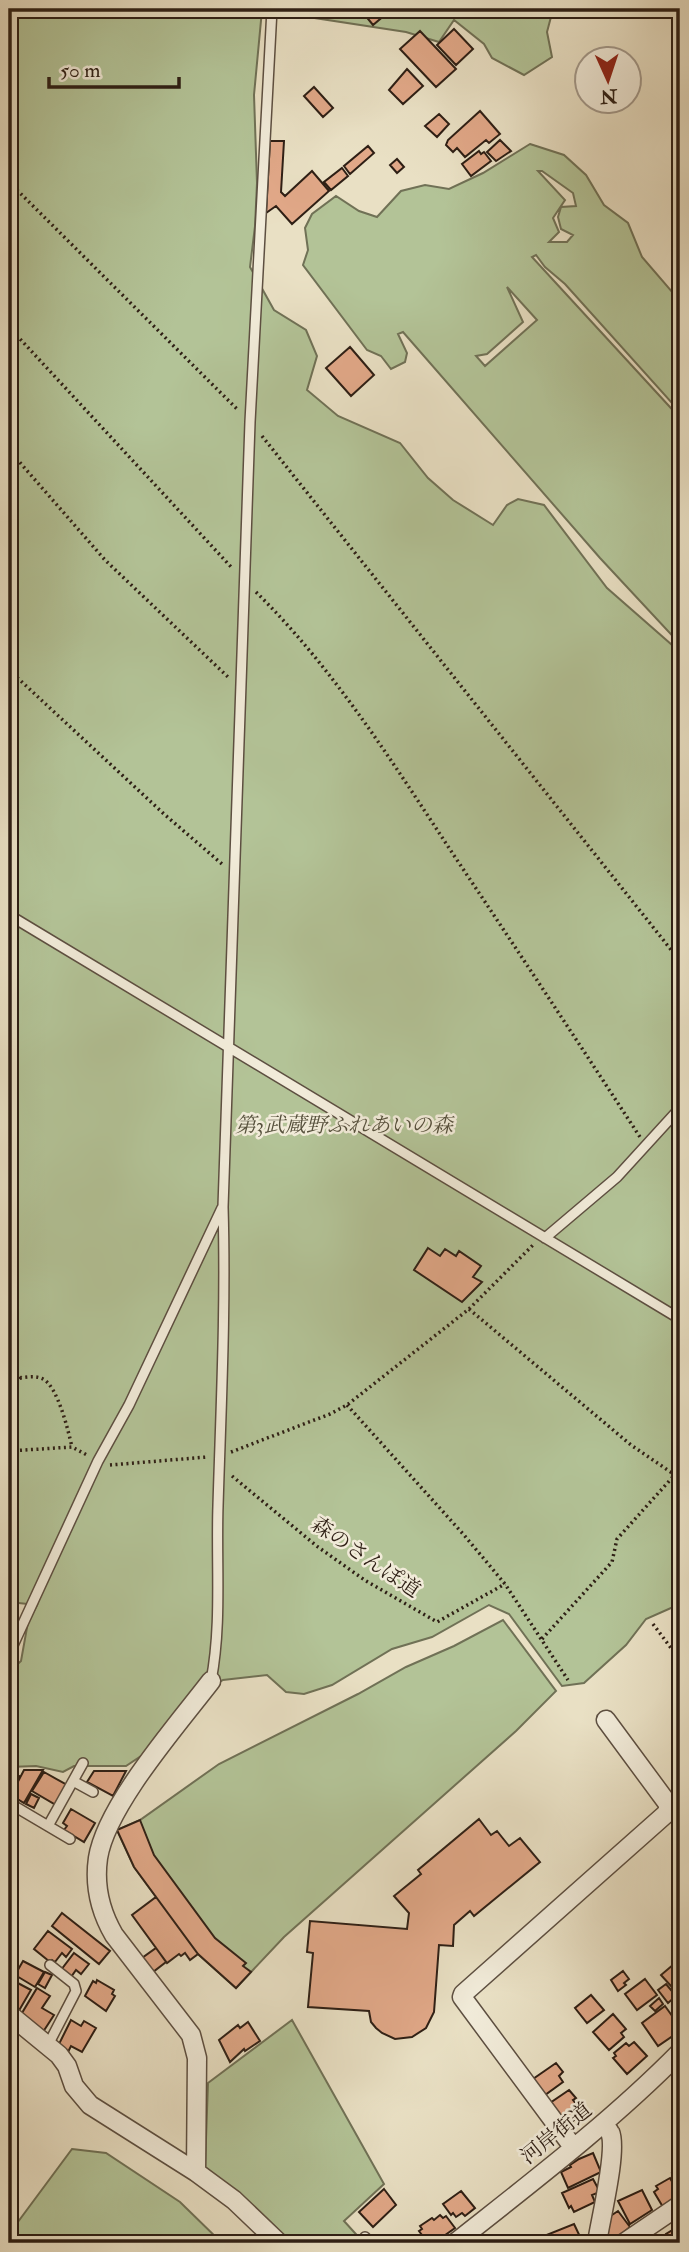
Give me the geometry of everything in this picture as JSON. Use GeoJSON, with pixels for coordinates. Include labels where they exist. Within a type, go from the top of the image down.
{"type":"FeatureCollection","features":[{"type":"Feature","properties":{"kind":"street"},"geometry":{"type":"LineString","coordinates":[[196,2172],[197,2058],[194,2043],[191,2035],[114,1936],[105,1919],[97,1883],[98,1858],[114,1815],[211,1681]]}},
{"type":"Feature","properties":{"kind":"street"},"geometry":{"type":"LineString","coordinates":[[573,2147],[462,1997],[531,1932],[668,1812],[668,1804],[606,1720]]}},
{"type":"Feature","properties":{"kind":"street"},"geometry":{"type":"LineString","coordinates":[[9,2014],[48,2045],[67,2066],[74,2086],[90,2105],[196,2172],[234,2200],[279,2243]]}},
{"type":"Feature","properties":{"kind":"street","name":"河岸街道"},"geometry":{"type":"LineString","coordinates":[[455,2243],[603,2124],[645,2088],[680,2052]]}},
{"type":"Feature","properties":{"kind":"street"},"geometry":{"type":"LineString","coordinates":[[597,2243],[608,2183],[611,2142],[610,2132],[603,2124]]}},
{"type":"Feature","properties":{"kind":"street"},"geometry":{"type":"LineString","coordinates":[[624,2243],[680,2205]]}},
{"type":"Feature","properties":{"kind":"lane"},"geometry":{"type":"LineString","coordinates":[[211,1681],[217,1648],[226,1290],[223,1207],[244,581],[272,9]]}},
{"type":"Feature","properties":{"kind":"lane"},"geometry":{"type":"LineString","coordinates":[[9,915],[680,1319]]}},
{"type":"Feature","properties":{"kind":"lane"},"geometry":{"type":"LineString","coordinates":[[543,1237],[617,1177],[680,1108]]}},
{"type":"Feature","properties":{"kind":"lane"},"geometry":{"type":"LineString","coordinates":[[9,1654],[223,1207]]}},
{"type":"Feature","properties":{"kind":"lane"},"geometry":{"type":"LineString","coordinates":[[48,1826],[83,1763]]}},
{"type":"Feature","properties":{"kind":"lane"},"geometry":{"type":"LineString","coordinates":[[73,1782],[93,1792]]}},
{"type":"Feature","properties":{"kind":"lane"},"geometry":{"type":"LineString","coordinates":[[9,1803],[70,1839]]}},
{"type":"Feature","properties":{"kind":"lane"},"geometry":{"type":"LineString","coordinates":[[48,2045],[76,1991],[74,1984],[50,1965]]}},
{"type":"Feature","properties":{"kind":"path"},"geometry":{"type":"LineString","coordinates":[[9,182],[250,422],[680,961]]}},
{"type":"Feature","properties":{"kind":"path"},"geometry":{"type":"LineString","coordinates":[[9,327],[244,581],[289,625],[332,678],[411,790],[646,1145]]}},
{"type":"Feature","properties":{"kind":"path"},"geometry":{"type":"LineString","coordinates":[[9,450],[105,560],[210,661],[241,687]]}},
{"type":"Feature","properties":{"kind":"path"},"geometry":{"type":"LineString","coordinates":[[9,670],[164,814],[235,873]]}},
{"type":"Feature","properties":{"kind":"path"},"geometry":{"type":"LineString","coordinates":[[98,1466],[220,1461],[347,1405],[470,1310],[543,1237]]}},
{"type":"Feature","properties":{"kind":"path"},"geometry":{"type":"LineString","coordinates":[[470,1310],[631,1445],[675,1475]]}},
{"type":"Feature","properties":{"kind":"path"},"geometry":{"type":"LineString","coordinates":[[9,1364],[21,1378]]}},
{"type":"Feature","properties":{"kind":"path"},"geometry":{"type":"LineString","coordinates":[[9,1380],[42,1378],[50,1385],[57,1398],[72,1447],[9,1451]]}},
{"type":"Feature","properties":{"kind":"path"},"geometry":{"type":"LineString","coordinates":[[347,1405],[505,1584],[568,1680]]}},
{"type":"Feature","properties":{"kind":"path","name":"森のさんぽ道"},"geometry":{"type":"LineString","coordinates":[[220,1461],[318,1547],[366,1581],[437,1622],[505,1584]]}},
{"type":"Feature","properties":{"kind":"path"},"geometry":{"type":"LineString","coordinates":[[542,1640],[612,1562],[617,1539],[680,1469]]}},
{"type":"Feature","properties":{"kind":"path"},"geometry":{"type":"LineString","coordinates":[[653,1624],[680,1660]]}},
{"type":"Feature","properties":{"kind":"green space","name":"第3武蔵野ふれあいの森"},"geometry":{"type":"Polygon","coordinates":[[[9,9],[550,9],[552,13],[547,32],[552,57],[524,75],[492,58],[484,44],[454,20],[439,42],[406,32],[262,10],[254,95],[257,183],[250,267],[274,310],[306,330],[317,356],[307,390],[338,416],[400,443],[428,478],[453,500],[493,525],[507,505],[518,499],[544,505],[607,588],[680,652],[680,1604],[646,1619],[626,1645],[584,1683],[562,1686],[509,1614],[489,1605],[432,1637],[392,1649],[332,1685],[304,1694],[286,1692],[267,1675],[223,1680],[179,1707],[144,1754],[126,1766],[74,1766],[63,1772],[36,1766],[9,1767],[9,1672],[21,1661],[28,1622],[37,1605],[10,1602],[9,1598],[9,9]]]}},
{"type":"Feature","properties":{"kind":"green space"},"geometry":{"type":"Polygon","coordinates":[[[530,144],[564,155],[586,175],[604,205],[628,223],[642,257],[680,301],[680,412],[565,284],[545,267],[536,255],[532,257],[680,418],[680,644],[600,558],[403,332],[398,334],[407,353],[405,362],[391,369],[381,356],[367,350],[303,265],[308,250],[305,228],[312,214],[336,196],[359,211],[377,217],[401,191],[425,185],[449,189],[483,173],[530,144]],[[538,171],[565,200],[553,218],[559,232],[549,242],[567,242],[573,235],[561,229],[558,217],[561,207],[576,206],[573,193],[542,171],[538,171]],[[507,287],[523,322],[487,354],[476,356],[485,366],[537,320],[507,287]]]}},
{"type":"Feature","properties":{"kind":"green space"},"geometry":{"type":"Polygon","coordinates":[[[503,1620],[556,1691],[516,1731],[284,1937],[236,1988],[198,1954],[134,1867],[117,1830],[140,1820],[219,1764],[503,1620]]]}},
{"type":"Feature","properties":{"kind":"green space"},"geometry":{"type":"Polygon","coordinates":[[[292,2020],[384,2184],[344,2221],[364,2243],[289,2243],[205,2167],[208,2083],[292,2020]]]}},
{"type":"Feature","properties":{"kind":"green space"},"geometry":{"type":"Polygon","coordinates":[[[72,2149],[106,2153],[180,2202],[222,2243],[9,2243],[9,2234],[72,2149]]]}},
{"type":"Feature","properties":{"kind":"building"},"geometry":{"type":"Polygon","coordinates":[[[360,9],[392,9],[373,25],[360,9]]]}},
{"type":"Feature","properties":{"kind":"building"},"geometry":{"type":"Polygon","coordinates":[[[454,29],[473,49],[456,65],[437,45],[454,29]]]}},
{"type":"Feature","properties":{"kind":"building"},"geometry":{"type":"Polygon","coordinates":[[[420,31],[456,69],[436,87],[400,49],[420,31]]]}},
{"type":"Feature","properties":{"kind":"building"},"geometry":{"type":"Polygon","coordinates":[[[407,69],[423,86],[403,104],[389,90],[407,69]]]}},
{"type":"Feature","properties":{"kind":"building"},"geometry":{"type":"Polygon","coordinates":[[[314,87],[333,108],[323,117],[304,96],[314,87]]]}},
{"type":"Feature","properties":{"kind":"building"},"geometry":{"type":"Polygon","coordinates":[[[480,111],[500,134],[489,143],[486,140],[465,157],[457,148],[453,152],[446,145],[448,140],[480,111]]]}},
{"type":"Feature","properties":{"kind":"building"},"geometry":{"type":"Polygon","coordinates":[[[439,114],[449,124],[437,137],[425,126],[439,114]]]}},
{"type":"Feature","properties":{"kind":"building"},"geometry":{"type":"Polygon","coordinates":[[[500,140],[511,151],[496,161],[487,152],[500,140]]]}},
{"type":"Feature","properties":{"kind":"building"},"geometry":{"type":"Polygon","coordinates":[[[270,141],[284,141],[281,192],[285,196],[312,171],[329,191],[292,224],[276,206],[266,213],[270,141]]]}},
{"type":"Feature","properties":{"kind":"building"},"geometry":{"type":"Polygon","coordinates":[[[368,146],[374,153],[350,174],[344,166],[368,146]]]}},
{"type":"Feature","properties":{"kind":"building"},"geometry":{"type":"Polygon","coordinates":[[[479,151],[481,154],[484,152],[491,161],[471,176],[462,164],[479,151]]]}},
{"type":"Feature","properties":{"kind":"building"},"geometry":{"type":"Polygon","coordinates":[[[397,159],[404,167],[397,173],[390,165],[397,159]]]}},
{"type":"Feature","properties":{"kind":"building"},"geometry":{"type":"Polygon","coordinates":[[[342,168],[348,176],[331,190],[324,182],[342,168]]]}},
{"type":"Feature","properties":{"kind":"building"},"geometry":{"type":"Polygon","coordinates":[[[350,347],[374,375],[351,396],[326,368],[350,347]]]}},
{"type":"Feature","properties":{"kind":"building"},"geometry":{"type":"Polygon","coordinates":[[[428,1248],[440,1256],[445,1249],[456,1256],[459,1251],[481,1266],[473,1277],[482,1282],[462,1302],[414,1270],[428,1248]]]}},
{"type":"Feature","properties":{"kind":"building"},"geometry":{"type":"Polygon","coordinates":[[[24,1770],[43,1770],[24,1803],[11,1795],[24,1770]]]}},
{"type":"Feature","properties":{"kind":"building"},"geometry":{"type":"Polygon","coordinates":[[[9,1771],[19,1776],[12,1791],[9,1789],[9,1771]]]}},
{"type":"Feature","properties":{"kind":"building"},"geometry":{"type":"Polygon","coordinates":[[[94,1771],[126,1771],[113,1796],[87,1782],[94,1771]]]}},
{"type":"Feature","properties":{"kind":"building"},"geometry":{"type":"Polygon","coordinates":[[[44,1772],[67,1785],[56,1805],[32,1791],[44,1772]]]}},
{"type":"Feature","properties":{"kind":"building"},"geometry":{"type":"Polygon","coordinates":[[[31,1794],[39,1798],[34,1808],[26,1804],[31,1794]]]}},
{"type":"Feature","properties":{"kind":"building"},"geometry":{"type":"Polygon","coordinates":[[[71,1809],[95,1823],[84,1842],[64,1830],[67,1826],[63,1823],[71,1809]]]}},
{"type":"Feature","properties":{"kind":"building"},"geometry":{"type":"Polygon","coordinates":[[[479,1819],[491,1835],[497,1831],[509,1846],[520,1838],[540,1862],[474,1916],[470,1911],[454,1925],[453,1946],[439,1945],[434,2012],[426,2028],[412,2037],[395,2039],[376,2028],[371,2022],[369,2011],[308,2007],[313,1953],[307,1952],[310,1921],[407,1929],[409,1913],[394,1896],[421,1874],[418,1870],[479,1819]]]}},
{"type":"Feature","properties":{"kind":"building"},"geometry":{"type":"Polygon","coordinates":[[[140,1820],[154,1855],[215,1938],[246,1963],[243,1966],[251,1972],[236,1988],[198,1954],[134,1867],[117,1830],[140,1820]]]}},
{"type":"Feature","properties":{"kind":"building"},"geometry":{"type":"Polygon","coordinates":[[[156,1897],[198,1954],[190,1960],[185,1953],[167,1963],[132,1915],[156,1897]]]}},
{"type":"Feature","properties":{"kind":"building"},"geometry":{"type":"Polygon","coordinates":[[[62,1913],[110,1951],[99,1964],[52,1926],[62,1913]]]}},
{"type":"Feature","properties":{"kind":"building"},"geometry":{"type":"Polygon","coordinates":[[[48,1931],[72,1949],[66,1957],[62,1953],[55,1962],[50,1962],[34,1949],[48,1931]]]}},
{"type":"Feature","properties":{"kind":"building"},"geometry":{"type":"Polygon","coordinates":[[[156,1948],[166,1962],[153,1972],[142,1958],[156,1948]]]}},
{"type":"Feature","properties":{"kind":"building"},"geometry":{"type":"Polygon","coordinates":[[[74,1953],[89,1964],[81,1974],[76,1970],[71,1977],[61,1970],[74,1953]]]}},
{"type":"Feature","properties":{"kind":"building"},"geometry":{"type":"Polygon","coordinates":[[[680,1959],[680,1996],[661,1975],[680,1959]]]}},
{"type":"Feature","properties":{"kind":"building"},"geometry":{"type":"Polygon","coordinates":[[[23,1961],[44,1972],[35,1987],[15,1975],[23,1961]]]}},
{"type":"Feature","properties":{"kind":"building"},"geometry":{"type":"Polygon","coordinates":[[[623,1971],[629,1979],[618,1991],[611,1980],[623,1971]]]}},
{"type":"Feature","properties":{"kind":"building"},"geometry":{"type":"Polygon","coordinates":[[[45,1972],[52,1975],[45,1988],[38,1984],[45,1972]]]}},
{"type":"Feature","properties":{"kind":"building"},"geometry":{"type":"Polygon","coordinates":[[[645,1979],[657,1995],[637,2010],[625,1994],[645,1979]]]}},
{"type":"Feature","properties":{"kind":"building"},"geometry":{"type":"Polygon","coordinates":[[[97,1980],[114,1990],[112,1994],[115,1996],[106,2011],[85,1996],[93,1981],[96,1983],[97,1980]]]}},
{"type":"Feature","properties":{"kind":"building"},"geometry":{"type":"Polygon","coordinates":[[[14,1981],[31,1990],[17,2014],[9,2008],[9,1991],[14,1981]]]}},
{"type":"Feature","properties":{"kind":"building"},"geometry":{"type":"Polygon","coordinates":[[[666,1984],[676,1996],[668,2003],[658,1990],[666,1984]]]}},
{"type":"Feature","properties":{"kind":"building"},"geometry":{"type":"Polygon","coordinates":[[[37,1988],[50,1996],[42,2008],[54,2015],[43,2032],[19,2018],[37,1988]]]}},
{"type":"Feature","properties":{"kind":"building"},"geometry":{"type":"Polygon","coordinates":[[[591,1995],[604,2010],[587,2023],[575,2008],[591,1995]]]}},
{"type":"Feature","properties":{"kind":"building"},"geometry":{"type":"Polygon","coordinates":[[[659,1998],[663,2004],[655,2011],[650,2006],[659,1998]]]}},
{"type":"Feature","properties":{"kind":"building"},"geometry":{"type":"Polygon","coordinates":[[[665,2006],[680,2031],[658,2046],[642,2023],[665,2006]]]}},
{"type":"Feature","properties":{"kind":"building"},"geometry":{"type":"Polygon","coordinates":[[[613,2014],[626,2029],[621,2033],[624,2037],[609,2050],[593,2032],[613,2014]]]}},
{"type":"Feature","properties":{"kind":"building"},"geometry":{"type":"Polygon","coordinates":[[[71,2020],[81,2026],[84,2021],[96,2028],[82,2052],[71,2046],[68,2052],[58,2046],[71,2020]]]}},
{"type":"Feature","properties":{"kind":"building"},"geometry":{"type":"Polygon","coordinates":[[[248,2022],[260,2041],[245,2051],[244,2049],[230,2062],[219,2040],[238,2025],[240,2028],[248,2022]]]}},
{"type":"Feature","properties":{"kind":"building"},"geometry":{"type":"Polygon","coordinates":[[[634,2042],[647,2056],[627,2074],[613,2058],[616,2056],[614,2053],[626,2043],[629,2046],[634,2042]]]}},
{"type":"Feature","properties":{"kind":"building"},"geometry":{"type":"Polygon","coordinates":[[[556,2063],[563,2072],[559,2076],[563,2082],[545,2095],[533,2079],[556,2063]]]}},
{"type":"Feature","properties":{"kind":"building"},"geometry":{"type":"Polygon","coordinates":[[[569,2090],[584,2114],[568,2124],[550,2103],[569,2090]]]}},
{"type":"Feature","properties":{"kind":"building"},"geometry":{"type":"Polygon","coordinates":[[[593,2153],[601,2172],[568,2188],[561,2172],[593,2153]]]}},
{"type":"Feature","properties":{"kind":"building"},"geometry":{"type":"Polygon","coordinates":[[[680,2168],[680,2187],[672,2173],[680,2168]]]}},
{"type":"Feature","properties":{"kind":"building"},"geometry":{"type":"Polygon","coordinates":[[[670,2178],[680,2196],[663,2207],[654,2192],[658,2189],[656,2186],[670,2178]]]}},
{"type":"Feature","properties":{"kind":"building"},"geometry":{"type":"Polygon","coordinates":[[[593,2179],[600,2192],[592,2195],[595,2202],[574,2212],[562,2193],[593,2179]]]}},
{"type":"Feature","properties":{"kind":"building"},"geometry":{"type":"Polygon","coordinates":[[[384,2189],[396,2205],[373,2227],[359,2212],[384,2189]]]}},
{"type":"Feature","properties":{"kind":"building"},"geometry":{"type":"Polygon","coordinates":[[[642,2190],[652,2210],[630,2224],[618,2201],[642,2190]]]}},
{"type":"Feature","properties":{"kind":"building"},"geometry":{"type":"Polygon","coordinates":[[[461,2191],[475,2208],[465,2216],[462,2213],[456,2217],[453,2213],[451,2215],[443,2204],[461,2191]]]}},
{"type":"Feature","properties":{"kind":"building"},"geometry":{"type":"Polygon","coordinates":[[[618,2211],[630,2227],[611,2241],[603,2231],[606,2219],[618,2211]]]}},
{"type":"Feature","properties":{"kind":"building"},"geometry":{"type":"Polygon","coordinates":[[[440,2215],[443,2218],[446,2216],[455,2228],[434,2243],[428,2243],[419,2231],[422,2229],[420,2226],[440,2215]]]}},
{"type":"Feature","properties":{"kind":"building"},"geometry":{"type":"Polygon","coordinates":[[[574,2224],[583,2243],[544,2243],[547,2242],[544,2236],[574,2224]]]}},
{"type":"Feature","properties":{"kind":"building"},"geometry":{"type":"Polygon","coordinates":[[[676,2228],[680,2243],[656,2243],[667,2237],[666,2234],[676,2228]]]}}]}
